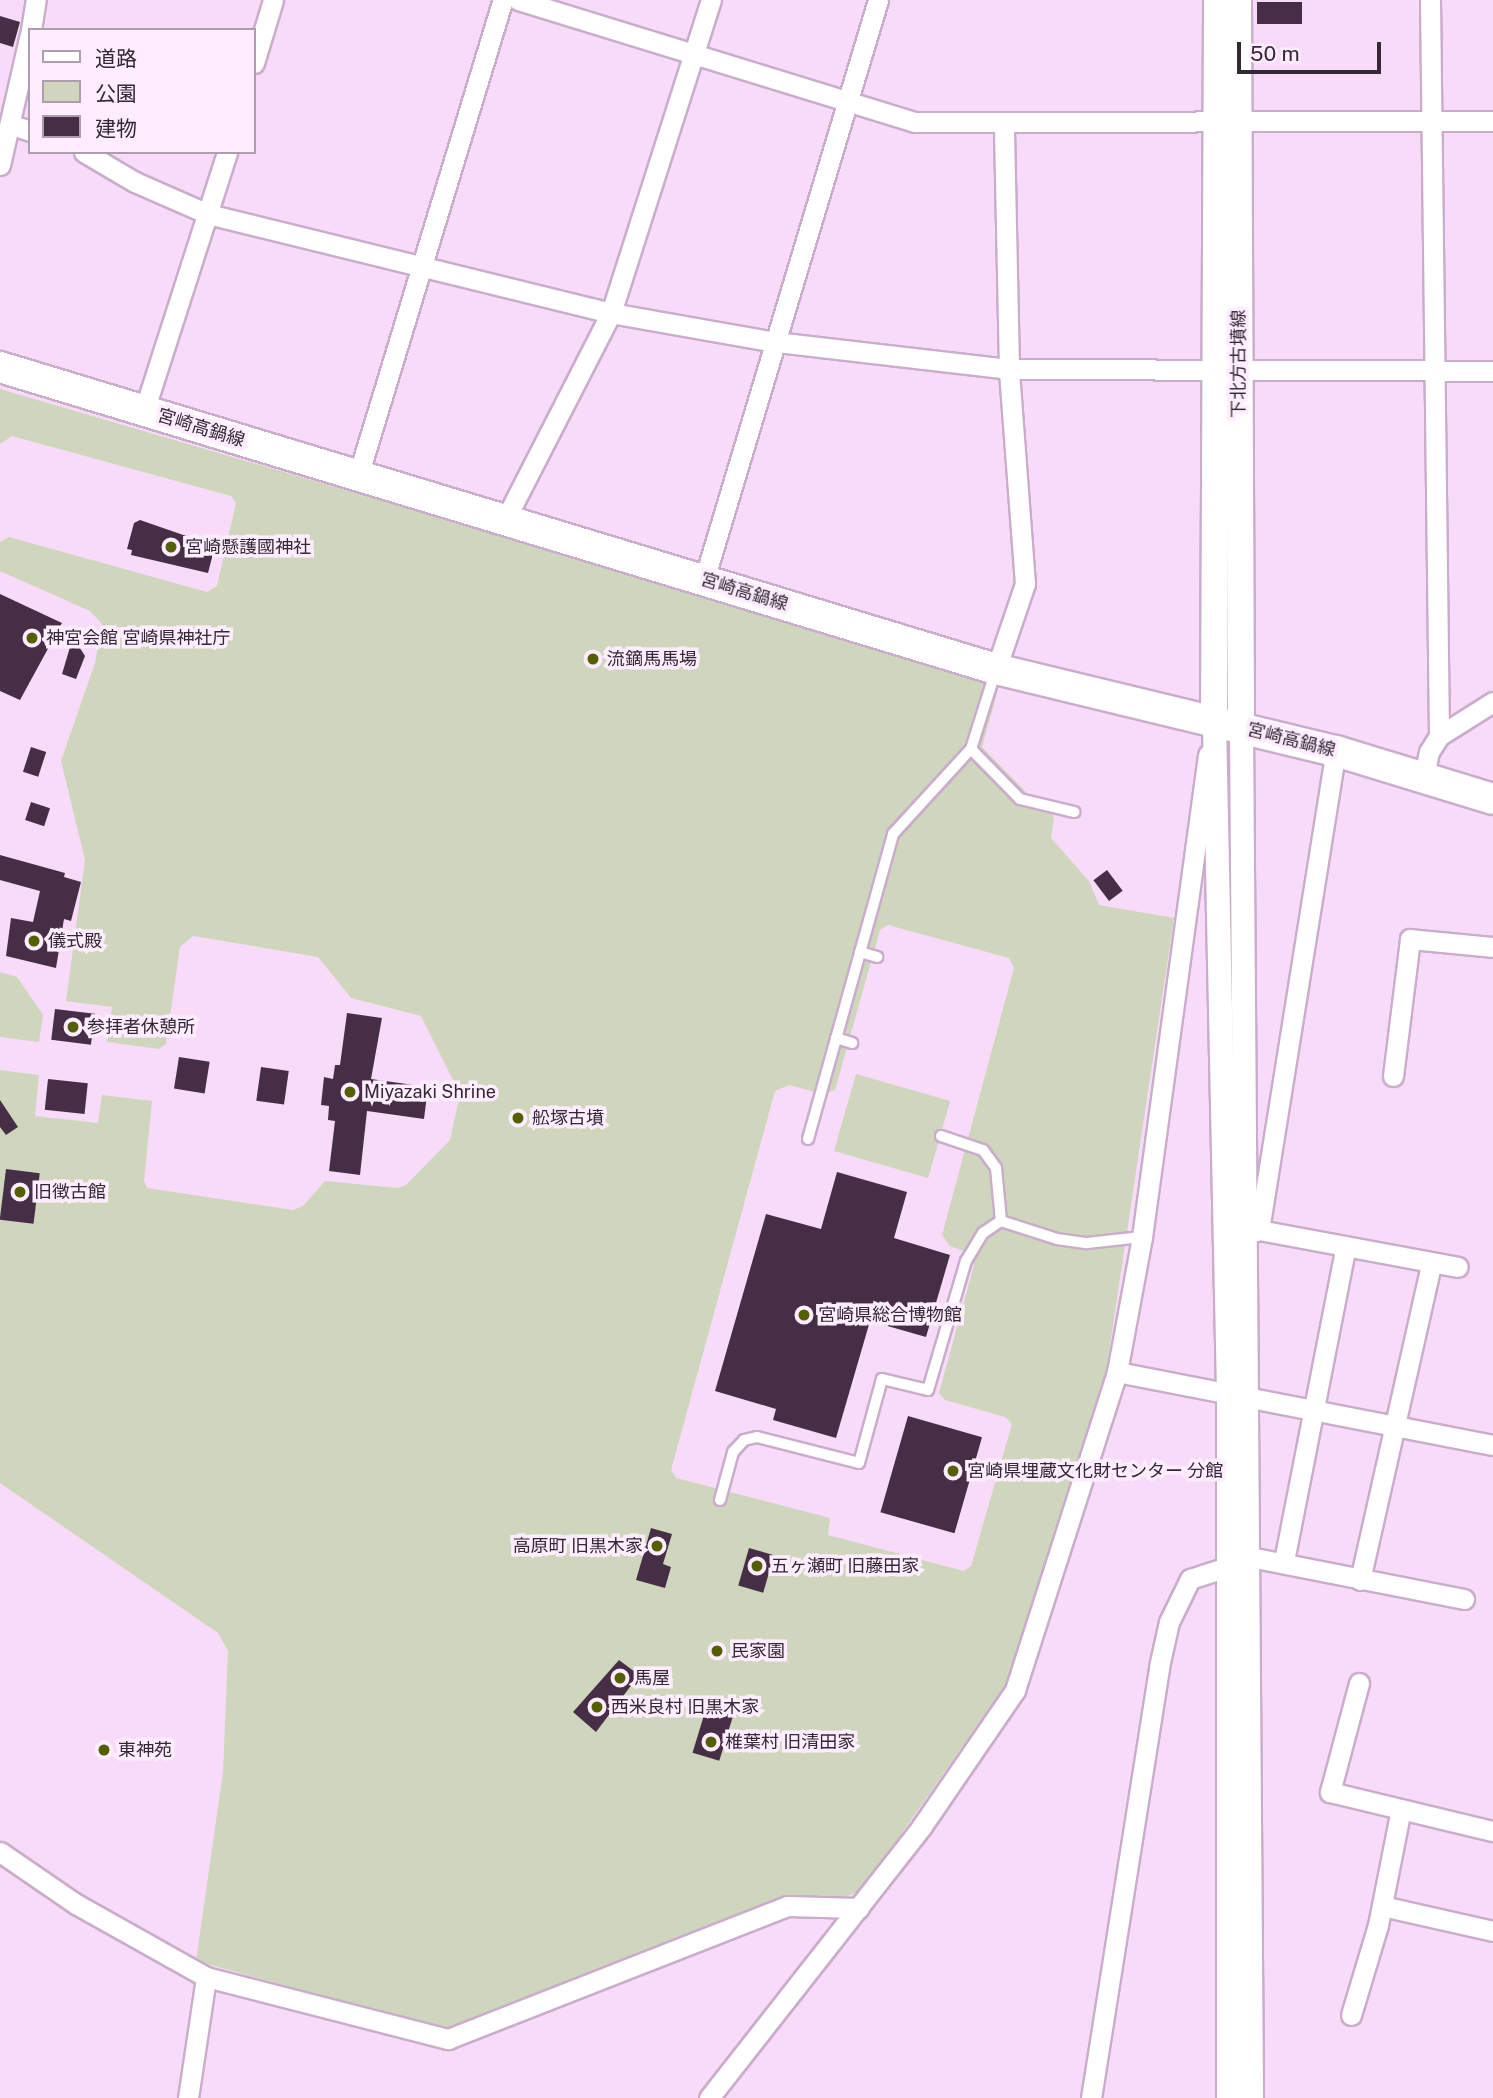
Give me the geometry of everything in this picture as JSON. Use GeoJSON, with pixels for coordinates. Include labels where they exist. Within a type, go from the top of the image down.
{"type":"FeatureCollection","features":[{"type":"Feature","properties":{"kind":"main road","name":"下北方古墳線"},"geometry":{"type":"LineString","coordinates":[[1217,0],[1227,122],[1227,725]]}},
{"type":"Feature","properties":{"kind":"main road","name":"下北方古墳線"},"geometry":{"type":"LineString","coordinates":[[1227,122],[1238,0]]}},
{"type":"Feature","properties":{"kind":"main road","name":"宮崎高鍋線"},"geometry":{"type":"LineString","coordinates":[[0,367],[996,669],[1336,751],[1493,799]]}},
{"type":"Feature","properties":{"kind":"street"},"geometry":{"type":"LineString","coordinates":[[31,28],[36,0]]}},
{"type":"Feature","properties":{"kind":"street"},"geometry":{"type":"LineString","coordinates":[[256,56],[273,0]]}},
{"type":"Feature","properties":{"kind":"street"},"geometry":{"type":"LineString","coordinates":[[358,476],[425,265],[503,0]]}},
{"type":"Feature","properties":{"kind":"street"},"geometry":{"type":"LineString","coordinates":[[518,0],[914,122],[1493,121]]}},
{"type":"Feature","properties":{"kind":"street"},"geometry":{"type":"LineString","coordinates":[[505,520],[611,313],[711,0]]}},
{"type":"Feature","properties":{"kind":"street"},"geometry":{"type":"LineString","coordinates":[[704,580],[878,0]]}},
{"type":"Feature","properties":{"kind":"street"},"geometry":{"type":"LineString","coordinates":[[1430,0],[1439,736]]}},
{"type":"Feature","properties":{"kind":"street"},"geometry":{"type":"LineString","coordinates":[[0,165],[21,128],[28,53]]}},
{"type":"Feature","properties":{"kind":"street"},"geometry":{"type":"LineString","coordinates":[[996,669],[1025,583],[1009,369],[1004,122]]}},
{"type":"Feature","properties":{"kind":"street"},"geometry":{"type":"LineString","coordinates":[[87,154],[135,182],[208,214],[425,265],[611,313],[776,342],[1009,369],[1493,372]]}},
{"type":"Feature","properties":{"kind":"street"},"geometry":{"type":"LineString","coordinates":[[144,411],[226,154]]}},
{"type":"Feature","properties":{"kind":"street"},"geometry":{"type":"LineString","coordinates":[[1424,776],[1429,752],[1439,736],[1493,702]]}},
{"type":"Feature","properties":{"kind":"street"},"geometry":{"type":"LineString","coordinates":[[1227,725],[1252,1232]]}},
{"type":"Feature","properties":{"kind":"street"},"geometry":{"type":"LineString","coordinates":[[709,2098],[922,1826],[1014,1690],[1117,1372],[1227,725]]}},
{"type":"Feature","properties":{"kind":"street"},"geometry":{"type":"LineString","coordinates":[[1227,725],[1236,1395],[1228,2098]]}},
{"type":"Feature","properties":{"kind":"street"},"geometry":{"type":"LineString","coordinates":[[1236,1395],[1252,1232],[1336,751]]}},
{"type":"Feature","properties":{"kind":"street"},"geometry":{"type":"LineString","coordinates":[[1393,1076],[1410,939],[1493,947]]}},
{"type":"Feature","properties":{"kind":"street"},"geometry":{"type":"LineString","coordinates":[[1252,1232],[1458,1267]]}},
{"type":"Feature","properties":{"kind":"street"},"geometry":{"type":"LineString","coordinates":[[1284,1561],[1346,1246]]}},
{"type":"Feature","properties":{"kind":"street"},"geometry":{"type":"LineString","coordinates":[[1360,1580],[1431,1264]]}},
{"type":"Feature","properties":{"kind":"street"},"geometry":{"type":"LineString","coordinates":[[1117,1372],[1493,1445]]}},
{"type":"Feature","properties":{"kind":"street"},"geometry":{"type":"LineString","coordinates":[[1091,2098],[1169,1622],[1190,1579],[1255,1559],[1284,1561],[1360,1580],[1464,1599]]}},
{"type":"Feature","properties":{"kind":"street"},"geometry":{"type":"LineString","coordinates":[[1235,1566],[1251,2098]]}},
{"type":"Feature","properties":{"kind":"street"},"geometry":{"type":"LineString","coordinates":[[1359,1683],[1330,1792],[1493,1831]]}},
{"type":"Feature","properties":{"kind":"street"},"geometry":{"type":"LineString","coordinates":[[1350,2015],[1382,1906],[1401,1809]]}},
{"type":"Feature","properties":{"kind":"street"},"geometry":{"type":"LineString","coordinates":[[0,1852],[76,1904],[206,1976],[447,2039],[787,1906],[859,1908]]}},
{"type":"Feature","properties":{"kind":"street"},"geometry":{"type":"LineString","coordinates":[[1382,1906],[1493,1931]]}},
{"type":"Feature","properties":{"kind":"street"},"geometry":{"type":"LineString","coordinates":[[188,2098],[206,1976]]}},
{"type":"Feature","properties":{"kind":"lane"},"geometry":{"type":"LineString","coordinates":[[808,1139],[893,834],[971,749],[996,669]]}},
{"type":"Feature","properties":{"kind":"lane"},"geometry":{"type":"LineString","coordinates":[[971,749],[1020,799],[1074,812]]}},
{"type":"Feature","properties":{"kind":"lane"},"geometry":{"type":"LineString","coordinates":[[860,952],[877,957]]}},
{"type":"Feature","properties":{"kind":"lane"},"geometry":{"type":"LineString","coordinates":[[836,1038],[852,1043]]}},
{"type":"Feature","properties":{"kind":"lane"},"geometry":{"type":"LineString","coordinates":[[940,1136],[983,1150],[990,1159],[998,1178],[1001,1221]]}},
{"type":"Feature","properties":{"kind":"lane"},"geometry":{"type":"LineString","coordinates":[[1001,1221],[1056,1239],[1087,1243],[1142,1237]]}},
{"type":"Feature","properties":{"kind":"lane"},"geometry":{"type":"LineString","coordinates":[[720,1500],[733,1452],[744,1440],[757,1437],[859,1463],[883,1379],[928,1390],[965,1261],[984,1233],[1001,1221]]}},
{"type":"Feature","properties":{"kind":"green space"},"geometry":{"type":"Polygon","coordinates":[[[0,389],[988,678],[998,690],[982,747],[1028,794],[1048,802],[1054,819],[1051,838],[1089,881],[1099,905],[1174,918],[1106,1372],[1008,1681],[862,1890],[846,1897],[789,1895],[446,2030],[196,1961],[223,1772],[228,1651],[218,1633],[0,1483],[0,1070],[39,1075],[35,1116],[98,1123],[102,1095],[152,1101],[144,1181],[147,1188],[293,1210],[303,1206],[325,1181],[398,1188],[406,1185],[450,1140],[460,1094],[421,1016],[351,998],[318,957],[193,936],[180,947],[166,1044],[159,1049],[107,1042],[112,1007],[66,1001],[85,860],[61,761],[95,663],[102,624],[90,611],[0,571],[0,542],[9,537],[207,592],[217,586],[236,503],[231,496],[12,436],[0,444],[0,389]],[[888,925],[880,930],[835,1090],[823,1094],[789,1085],[775,1091],[671,1470],[676,1478],[830,1518],[828,1535],[964,1571],[971,1566],[1012,1424],[1005,1417],[945,1400],[939,1393],[974,1265],[972,1254],[950,1246],[942,1235],[1014,968],[1009,958],[888,925]]]}},
{"type":"Feature","properties":{"kind":"green space"},"geometry":{"type":"Polygon","coordinates":[[[0,972],[17,977],[43,1015],[39,1042],[0,1037],[0,972]]]}},
{"type":"Feature","properties":{"kind":"green space"},"geometry":{"type":"Polygon","coordinates":[[[856,1074],[950,1101],[928,1178],[834,1151],[856,1074]]]}},
{"type":"Feature","properties":{"kind":"building"},"geometry":{"type":"Polygon","coordinates":[[[1257,2],[1302,2],[1302,24],[1257,24],[1257,2]]]}},
{"type":"Feature","properties":{"kind":"building"},"geometry":{"type":"Polygon","coordinates":[[[0,16],[20,22],[13,47],[0,43],[0,16]]]}},
{"type":"Feature","properties":{"kind":"building","name":"宮崎懸護國神社"},"geometry":{"type":"Polygon","coordinates":[[[140,520],[215,546],[208,573],[131,555],[132,550],[127,549],[134,523],[140,520]]]}},
{"type":"Feature","properties":{"kind":"building","name":"神宮会館 宮崎県神社庁"},"geometry":{"type":"Polygon","coordinates":[[[0,594],[62,623],[20,700],[0,691],[0,594]]]}},
{"type":"Feature","properties":{"kind":"building"},"geometry":{"type":"Polygon","coordinates":[[[73,637],[85,656],[76,679],[62,674],[73,637]]]}},
{"type":"Feature","properties":{"kind":"building"},"geometry":{"type":"Polygon","coordinates":[[[31,747],[46,752],[38,777],[23,772],[31,747]]]}},
{"type":"Feature","properties":{"kind":"building"},"geometry":{"type":"Polygon","coordinates":[[[31,802],[50,808],[44,826],[25,820],[31,802]]]}},
{"type":"Feature","properties":{"kind":"building"},"geometry":{"type":"Polygon","coordinates":[[[0,855],[65,873],[64,877],[81,882],[71,921],[64,919],[56,968],[6,956],[11,918],[33,922],[40,891],[0,880],[0,855]]]}},
{"type":"Feature","properties":{"kind":"building"},"geometry":{"type":"Polygon","coordinates":[[[1107,870],[1123,891],[1109,901],[1093,880],[1107,870]]]}},
{"type":"Feature","properties":{"kind":"building","name":"参拝者休憩所"},"geometry":{"type":"Polygon","coordinates":[[[55,1009],[95,1014],[91,1045],[51,1040],[55,1009]]]}},
{"type":"Feature","properties":{"kind":"building"},"geometry":{"type":"Polygon","coordinates":[[[347,1013],[382,1018],[371,1079],[428,1087],[424,1119],[367,1111],[360,1175],[329,1171],[335,1121],[328,1120],[329,1106],[321,1105],[324,1077],[333,1079],[335,1065],[340,1065],[347,1013]]]}},
{"type":"Feature","properties":{"kind":"building"},"geometry":{"type":"Polygon","coordinates":[[[179,1057],[210,1062],[205,1093],[174,1089],[179,1057]]]}},
{"type":"Feature","properties":{"kind":"building"},"geometry":{"type":"Polygon","coordinates":[[[261,1067],[289,1071],[284,1105],[256,1101],[261,1067]]]}},
{"type":"Feature","properties":{"kind":"building"},"geometry":{"type":"Polygon","coordinates":[[[48,1079],[88,1083],[85,1114],[45,1110],[48,1079]]]}},
{"type":"Feature","properties":{"kind":"building"},"geometry":{"type":"Polygon","coordinates":[[[0,1100],[18,1127],[6,1135],[0,1127],[0,1100]]]}},
{"type":"Feature","properties":{"kind":"building","name":"旧徴古館"},"geometry":{"type":"Polygon","coordinates":[[[6,1169],[40,1173],[34,1224],[0,1220],[6,1169]]]}},
{"type":"Feature","properties":{"kind":"building","name":"宮崎県総合博物館"},"geometry":{"type":"Polygon","coordinates":[[[837,1172],[907,1192],[894,1238],[950,1255],[926,1337],[870,1321],[836,1438],[773,1420],[776,1409],[715,1391],[766,1214],[821,1229],[837,1172]]]}},
{"type":"Feature","properties":{"kind":"building","name":"宮崎県埋蔵文化財センター 分館"},"geometry":{"type":"Polygon","coordinates":[[[908,1416],[982,1437],[954,1533],[880,1512],[908,1416]]]}},
{"type":"Feature","properties":{"kind":"building"},"geometry":{"type":"Polygon","coordinates":[[[651,1528],[672,1534],[663,1564],[671,1567],[665,1588],[636,1580],[651,1528]]]}},
{"type":"Feature","properties":{"kind":"building","name":"五ヶ瀬町 旧藤田家"},"geometry":{"type":"Polygon","coordinates":[[[749,1548],[774,1555],[763,1593],[738,1585],[749,1548]]]}},
{"type":"Feature","properties":{"kind":"building"},"geometry":{"type":"Polygon","coordinates":[[[619,1660],[639,1675],[596,1732],[573,1712],[619,1660]]]}},
{"type":"Feature","properties":{"kind":"building","name":"椎葉村 旧清田家"},"geometry":{"type":"Polygon","coordinates":[[[708,1702],[735,1710],[719,1761],[693,1753],[708,1702]]]}},
{"type":"Feature","properties":{"kind":"place","name":"宮崎懸護國神社"},"geometry":{"type":"Point","coordinates":[171,547]}},
{"type":"Feature","properties":{"kind":"place","name":"神宮会館 宮崎県神社庁"},"geometry":{"type":"Point","coordinates":[32,638]}},
{"type":"Feature","properties":{"kind":"place","name":"流鏑馬馬場"},"geometry":{"type":"Point","coordinates":[593,659]}},
{"type":"Feature","properties":{"kind":"place","name":"儀式殿"},"geometry":{"type":"Point","coordinates":[34,941]}},
{"type":"Feature","properties":{"kind":"place","name":"参拝者休憩所"},"geometry":{"type":"Point","coordinates":[73,1027]}},
{"type":"Feature","properties":{"kind":"place","name":"Miyazaki Shrine"},"geometry":{"type":"Point","coordinates":[350,1092]}},
{"type":"Feature","properties":{"kind":"place","name":"舩塚古墳"},"geometry":{"type":"Point","coordinates":[518,1118]}},
{"type":"Feature","properties":{"kind":"place","name":"旧徴古館"},"geometry":{"type":"Point","coordinates":[20,1192]}},
{"type":"Feature","properties":{"kind":"place","name":"宮崎県総合博物館"},"geometry":{"type":"Point","coordinates":[804,1315]}},
{"type":"Feature","properties":{"kind":"place","name":"宮崎県埋蔵文化財センター 分館"},"geometry":{"type":"Point","coordinates":[953,1471]}},
{"type":"Feature","properties":{"kind":"place","name":"高原町 旧黒木家"},"geometry":{"type":"Point","coordinates":[657,1546]}},
{"type":"Feature","properties":{"kind":"place","name":"五ヶ瀬町 旧藤田家"},"geometry":{"type":"Point","coordinates":[757,1566]}},
{"type":"Feature","properties":{"kind":"place","name":"民家園"},"geometry":{"type":"Point","coordinates":[717,1651]}},
{"type":"Feature","properties":{"kind":"place","name":"馬屋"},"geometry":{"type":"Point","coordinates":[620,1678]}},
{"type":"Feature","properties":{"kind":"place","name":"西米良村 旧黒木家"},"geometry":{"type":"Point","coordinates":[597,1707]}},
{"type":"Feature","properties":{"kind":"place","name":"椎葉村 旧清田家"},"geometry":{"type":"Point","coordinates":[711,1742]}},
{"type":"Feature","properties":{"kind":"place","name":"東神苑"},"geometry":{"type":"Point","coordinates":[104,1750]}}]}
